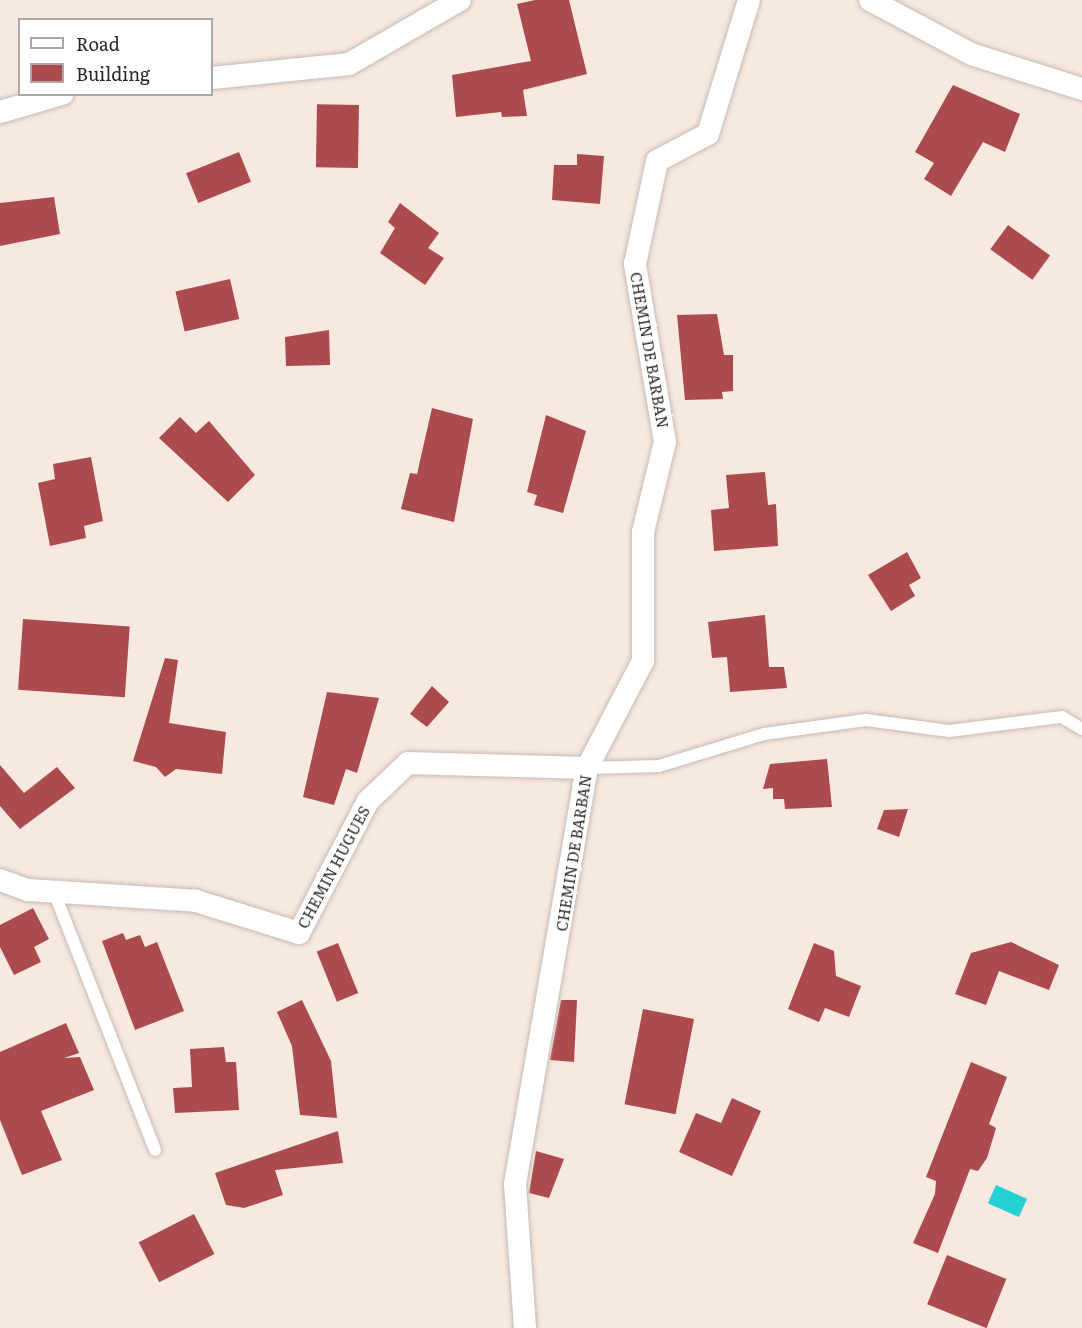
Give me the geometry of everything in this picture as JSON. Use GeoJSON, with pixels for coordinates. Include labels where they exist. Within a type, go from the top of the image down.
{"type":"FeatureCollection","features":[{"type":"Feature","properties":{"kind":"street"},"geometry":{"type":"LineString","coordinates":[[213,78],[349,64],[460,0]]}},
{"type":"Feature","properties":{"kind":"street","name":"CHEMIN DE BARBAN"},"geometry":{"type":"LineString","coordinates":[[525,1328],[515,1184],[587,768],[643,661],[643,532],[665,442],[635,264],[657,161],[708,134],[749,0]]}},
{"type":"Feature","properties":{"kind":"street"},"geometry":{"type":"LineString","coordinates":[[870,0],[971,54],[1082,89]]}},
{"type":"Feature","properties":{"kind":"street"},"geometry":{"type":"LineString","coordinates":[[0,112],[55,96]]}},
{"type":"Feature","properties":{"kind":"street","name":"CHEMIN HUGUES"},"geometry":{"type":"LineString","coordinates":[[0,880],[54,892],[196,901],[299,933],[368,801],[408,763],[587,768]]}},
{"type":"Feature","properties":{"kind":"lane"},"geometry":{"type":"LineString","coordinates":[[587,768],[659,766],[764,734],[866,720],[949,731],[1062,717],[1082,729]]}},
{"type":"Feature","properties":{"kind":"lane"},"geometry":{"type":"LineString","coordinates":[[54,892],[154,1150]]}},
{"type":"Feature","properties":{"kind":"water"},"geometry":{"type":"Polygon","coordinates":[[[996,1185],[1027,1199],[1019,1217],[988,1203],[996,1185]]]}},
{"type":"Feature","properties":{"kind":"building"},"geometry":{"type":"Polygon","coordinates":[[[535,0],[569,0],[587,74],[523,90],[527,116],[502,117],[501,112],[456,117],[452,75],[531,61],[517,4],[535,0]]]}},
{"type":"Feature","properties":{"kind":"building"},"geometry":{"type":"Polygon","coordinates":[[[953,85],[1020,114],[1005,152],[983,142],[951,196],[924,179],[934,163],[915,152],[953,85]]]}},
{"type":"Feature","properties":{"kind":"building"},"geometry":{"type":"Polygon","coordinates":[[[317,104],[359,105],[358,168],[316,167],[317,104]]]}},
{"type":"Feature","properties":{"kind":"building"},"geometry":{"type":"Polygon","coordinates":[[[239,152],[251,182],[198,203],[186,173],[239,152]]]}},
{"type":"Feature","properties":{"kind":"building"},"geometry":{"type":"Polygon","coordinates":[[[577,154],[604,156],[600,204],[552,200],[554,165],[577,165],[577,154]]]}},
{"type":"Feature","properties":{"kind":"building"},"geometry":{"type":"Polygon","coordinates":[[[54,197],[60,234],[0,246],[0,203],[54,197]]]}},
{"type":"Feature","properties":{"kind":"building"},"geometry":{"type":"Polygon","coordinates":[[[400,203],[439,233],[428,248],[444,258],[425,285],[380,253],[395,228],[388,222],[400,203]]]}},
{"type":"Feature","properties":{"kind":"building"},"geometry":{"type":"Polygon","coordinates":[[[1008,225],[1050,256],[1032,280],[990,249],[1008,225]]]}},
{"type":"Feature","properties":{"kind":"building"},"geometry":{"type":"Polygon","coordinates":[[[230,279],[239,319],[185,332],[175,292],[230,279]]]}},
{"type":"Feature","properties":{"kind":"building"},"geometry":{"type":"Polygon","coordinates":[[[717,314],[724,355],[733,355],[733,391],[722,392],[723,399],[685,400],[677,315],[717,314]]]}},
{"type":"Feature","properties":{"kind":"building"},"geometry":{"type":"Polygon","coordinates":[[[329,330],[330,365],[286,366],[285,337],[329,330]]]}},
{"type":"Feature","properties":{"kind":"building"},"geometry":{"type":"Polygon","coordinates":[[[432,408],[473,419],[454,522],[401,509],[410,473],[417,474],[432,408]]]}},
{"type":"Feature","properties":{"kind":"building"},"geometry":{"type":"Polygon","coordinates":[[[546,415],[586,431],[563,513],[534,505],[537,495],[527,492],[546,415]]]}},
{"type":"Feature","properties":{"kind":"building"},"geometry":{"type":"Polygon","coordinates":[[[180,417],[196,433],[209,421],[255,475],[228,502],[159,438],[180,417]]]}},
{"type":"Feature","properties":{"kind":"building"},"geometry":{"type":"Polygon","coordinates":[[[91,457],[103,521],[84,526],[86,538],[50,546],[38,483],[55,479],[53,464],[91,457]]]}},
{"type":"Feature","properties":{"kind":"building"},"geometry":{"type":"Polygon","coordinates":[[[765,472],[768,505],[776,504],[778,546],[714,551],[711,510],[729,508],[726,475],[765,472]]]}},
{"type":"Feature","properties":{"kind":"building"},"geometry":{"type":"Polygon","coordinates":[[[907,552],[921,578],[909,585],[915,596],[891,611],[868,575],[907,552]]]}},
{"type":"Feature","properties":{"kind":"building"},"geometry":{"type":"Polygon","coordinates":[[[765,615],[769,667],[784,667],[787,688],[730,692],[727,657],[712,658],[708,622],[765,615]]]}},
{"type":"Feature","properties":{"kind":"building"},"geometry":{"type":"Polygon","coordinates":[[[23,619],[130,626],[125,697],[18,690],[23,619]]]}},
{"type":"Feature","properties":{"kind":"building"},"geometry":{"type":"Polygon","coordinates":[[[165,658],[178,660],[169,723],[226,732],[222,774],[176,769],[165,777],[156,767],[133,761],[165,658]]]}},
{"type":"Feature","properties":{"kind":"building"},"geometry":{"type":"Polygon","coordinates":[[[432,686],[449,702],[427,727],[410,714],[432,686]]]}},
{"type":"Feature","properties":{"kind":"building"},"geometry":{"type":"Polygon","coordinates":[[[327,692],[379,698],[357,773],[346,769],[334,805],[303,797],[327,692]]]}},
{"type":"Feature","properties":{"kind":"building"},"geometry":{"type":"Polygon","coordinates":[[[827,759],[832,807],[785,809],[784,799],[773,799],[773,788],[763,789],[770,764],[827,759]]]}},
{"type":"Feature","properties":{"kind":"building"},"geometry":{"type":"Polygon","coordinates":[[[0,765],[24,793],[57,767],[75,788],[20,829],[0,806],[0,765]]]}},
{"type":"Feature","properties":{"kind":"building"},"geometry":{"type":"Polygon","coordinates":[[[908,809],[899,837],[877,829],[884,810],[908,809]]]}},
{"type":"Feature","properties":{"kind":"building"},"geometry":{"type":"Polygon","coordinates":[[[33,908],[49,939],[34,947],[41,962],[14,975],[0,947],[0,925],[33,908]]]}},
{"type":"Feature","properties":{"kind":"building"},"geometry":{"type":"Polygon","coordinates":[[[123,933],[126,940],[140,935],[145,947],[157,942],[184,1011],[135,1030],[102,941],[123,933]]]}},
{"type":"Feature","properties":{"kind":"building"},"geometry":{"type":"Polygon","coordinates":[[[1011,942],[1059,965],[1049,990],[999,971],[986,1005],[955,994],[971,953],[1011,942]]]}},
{"type":"Feature","properties":{"kind":"building"},"geometry":{"type":"Polygon","coordinates":[[[338,943],[358,993],[337,1002],[317,952],[338,943]]]}},
{"type":"Feature","properties":{"kind":"building"},"geometry":{"type":"Polygon","coordinates":[[[814,943],[834,951],[836,976],[861,986],[849,1017],[825,1008],[819,1022],[788,1009],[814,943]]]}},
{"type":"Feature","properties":{"kind":"building"},"geometry":{"type":"Polygon","coordinates":[[[302,1000],[331,1061],[337,1118],[300,1115],[292,1046],[277,1012],[302,1000]]]}},
{"type":"Feature","properties":{"kind":"building"},"geometry":{"type":"Polygon","coordinates":[[[561,1000],[577,1000],[574,1062],[550,1060],[561,1000]]]}},
{"type":"Feature","properties":{"kind":"building"},"geometry":{"type":"Polygon","coordinates":[[[643,1009],[694,1019],[676,1114],[624,1104],[643,1009]]]}},
{"type":"Feature","properties":{"kind":"building"},"geometry":{"type":"Polygon","coordinates":[[[66,1023],[79,1053],[64,1058],[80,1057],[94,1090],[41,1111],[62,1160],[22,1175],[0,1120],[0,1052],[66,1023]]]}},
{"type":"Feature","properties":{"kind":"building"},"geometry":{"type":"Polygon","coordinates":[[[224,1047],[226,1062],[236,1062],[239,1110],[175,1113],[173,1088],[192,1087],[190,1049],[224,1047]]]}},
{"type":"Feature","properties":{"kind":"building"},"geometry":{"type":"Polygon","coordinates":[[[971,1062],[1007,1077],[989,1124],[996,1128],[987,1158],[978,1171],[970,1169],[938,1253],[913,1243],[935,1194],[936,1181],[926,1177],[971,1062]]]}},
{"type":"Feature","properties":{"kind":"building"},"geometry":{"type":"Polygon","coordinates":[[[732,1098],[761,1111],[732,1176],[679,1152],[696,1113],[721,1123],[732,1098]]]}},
{"type":"Feature","properties":{"kind":"building"},"geometry":{"type":"Polygon","coordinates":[[[338,1131],[343,1163],[275,1170],[283,1195],[244,1208],[226,1205],[215,1173],[338,1131]]]}},
{"type":"Feature","properties":{"kind":"building"},"geometry":{"type":"Polygon","coordinates":[[[536,1151],[564,1159],[549,1198],[529,1193],[536,1151]]]}},
{"type":"Feature","properties":{"kind":"building"},"geometry":{"type":"Polygon","coordinates":[[[194,1214],[214,1254],[159,1282],[139,1242],[194,1214]]]}},
{"type":"Feature","properties":{"kind":"building"},"geometry":{"type":"Polygon","coordinates":[[[947,1255],[1006,1279],[987,1328],[927,1304],[947,1255]]]}}]}
